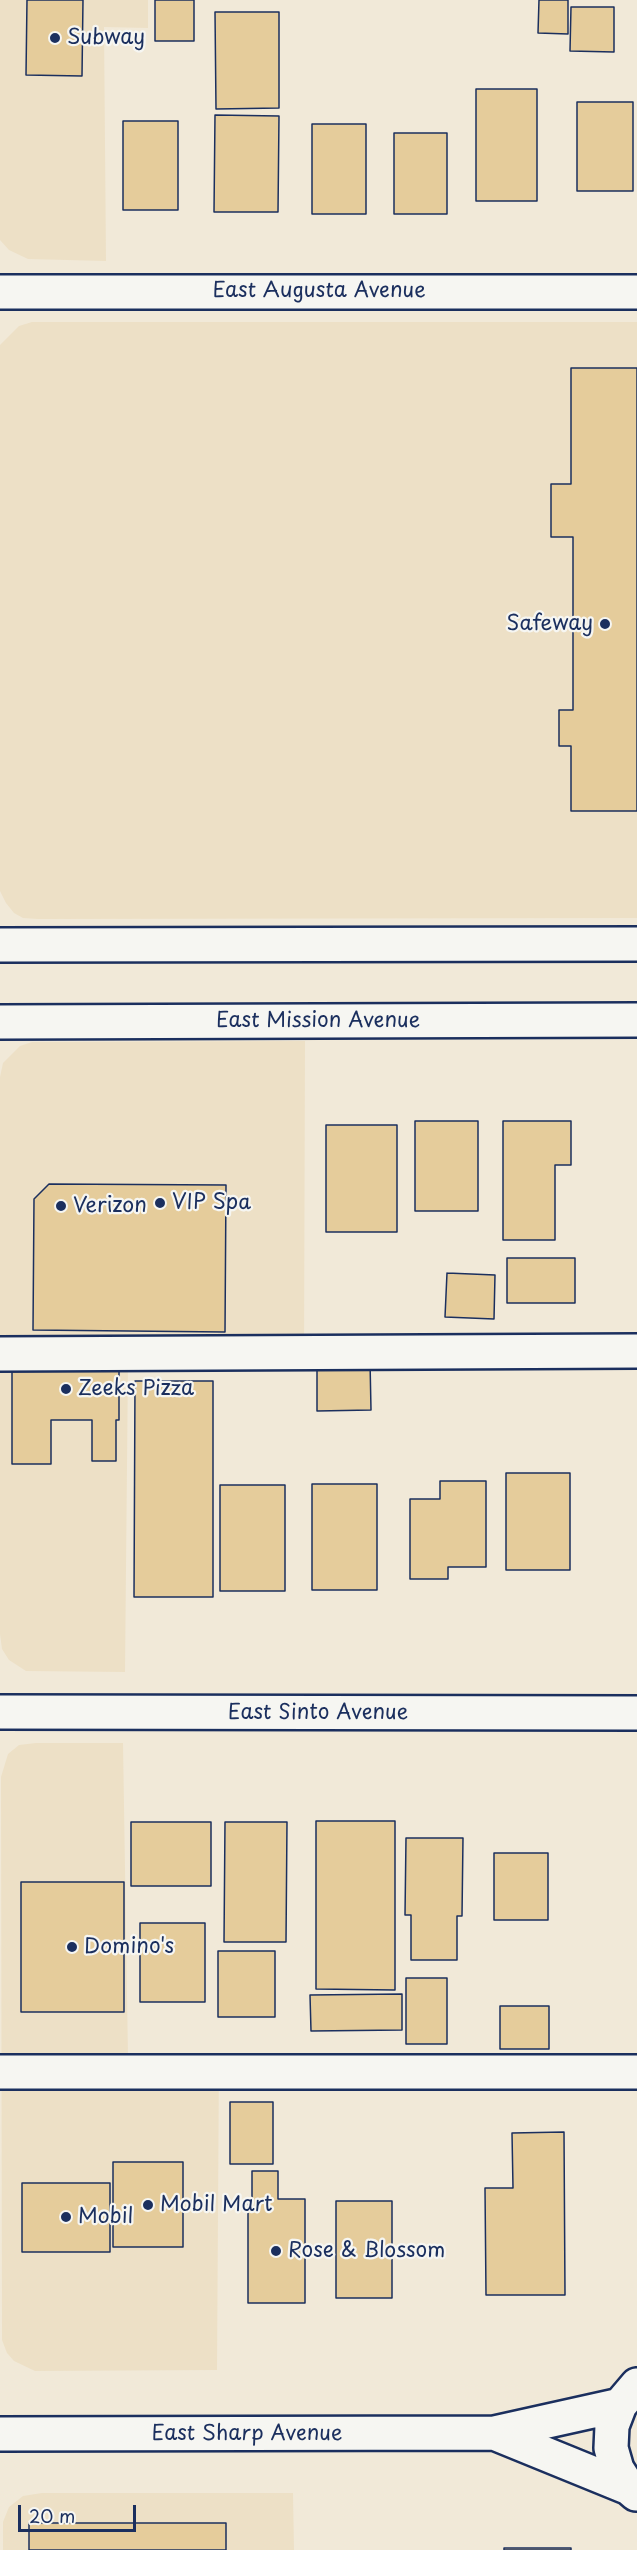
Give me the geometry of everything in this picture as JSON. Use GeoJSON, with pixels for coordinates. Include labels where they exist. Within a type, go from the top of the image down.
{"type":"FeatureCollection","features":[{"type":"Feature","properties":{"kind":"street","name":"East Augusta Avenue"},"geometry":{"type":"LineString","coordinates":[[0,292],[637,292]]}},
{"type":"Feature","properties":{"kind":"street"},"geometry":{"type":"LineString","coordinates":[[0,945],[637,944]]}},
{"type":"Feature","properties":{"kind":"street","name":"East Mission Avenue"},"geometry":{"type":"LineString","coordinates":[[0,1022],[637,1020]]}},
{"type":"Feature","properties":{"kind":"street"},"geometry":{"type":"LineString","coordinates":[[0,1354],[637,1351]]}},
{"type":"Feature","properties":{"kind":"street","name":"East Sinto Avenue"},"geometry":{"type":"LineString","coordinates":[[0,1712],[637,1713]]}},
{"type":"Feature","properties":{"kind":"street"},"geometry":{"type":"LineString","coordinates":[[0,2072],[637,2072]]}},
{"type":"Feature","properties":{"kind":"street"},"geometry":{"type":"LineString","coordinates":[[628,2395],[612,2426],[611,2448],[617,2469],[633,2491]]}},
{"type":"Feature","properties":{"kind":"street","name":"East Sharp Avenue"},"geometry":{"type":"LineString","coordinates":[[0,2434],[494,2433],[628,2395]]}},
{"type":"Feature","properties":{"kind":"street","name":"East Sharp Avenue"},"geometry":{"type":"LineString","coordinates":[[494,2433],[633,2491]]}},
{"type":"Feature","properties":{"kind":"shaded area"},"geometry":{"type":"Polygon","coordinates":[[[0,0],[148,0],[148,28],[104,27],[106,261],[28,259],[9,250],[0,240],[0,0]]]}},
{"type":"Feature","properties":{"kind":"shaded area"},"geometry":{"type":"Polygon","coordinates":[[[32,322],[637,322],[637,918],[38,919],[23,918],[14,913],[0,891],[0,345],[19,326],[32,322]]]}},
{"type":"Feature","properties":{"kind":"shaded area"},"geometry":{"type":"Polygon","coordinates":[[[305,1041],[304,1360],[128,1362],[125,1672],[26,1671],[9,1660],[2,1649],[0,1634],[0,1077],[3,1063],[20,1046],[32,1042],[305,1041]]]}},
{"type":"Feature","properties":{"kind":"shaded area"},"geometry":{"type":"Polygon","coordinates":[[[123,1743],[128,2057],[219,2056],[217,2370],[35,2371],[14,2361],[7,2353],[2,2340],[1,1777],[8,1754],[19,1745],[123,1743]]]}},
{"type":"Feature","properties":{"kind":"shaded area"},"geometry":{"type":"Polygon","coordinates":[[[42,2493],[293,2493],[294,2550],[3,2550],[3,2522],[9,2507],[23,2496],[42,2493]]]}},
{"type":"Feature","properties":{"kind":"building","name":"Subway"},"geometry":{"type":"Polygon","coordinates":[[[27,0],[83,0],[82,76],[26,75],[27,0]]]}},
{"type":"Feature","properties":{"kind":"building"},"geometry":{"type":"Polygon","coordinates":[[[155,0],[194,0],[194,41],[155,41],[155,0]]]}},
{"type":"Feature","properties":{"kind":"building"},"geometry":{"type":"Polygon","coordinates":[[[539,0],[568,0],[568,34],[538,33],[539,0]]]}},
{"type":"Feature","properties":{"kind":"building"},"geometry":{"type":"Polygon","coordinates":[[[571,7],[614,7],[614,52],[570,51],[571,7]]]}},
{"type":"Feature","properties":{"kind":"building"},"geometry":{"type":"Polygon","coordinates":[[[215,12],[279,12],[279,108],[216,109],[215,12]]]}},
{"type":"Feature","properties":{"kind":"building"},"geometry":{"type":"Polygon","coordinates":[[[476,89],[537,89],[537,201],[476,201],[476,89]]]}},
{"type":"Feature","properties":{"kind":"building"},"geometry":{"type":"Polygon","coordinates":[[[577,102],[633,102],[633,191],[577,191],[577,102]]]}},
{"type":"Feature","properties":{"kind":"building"},"geometry":{"type":"Polygon","coordinates":[[[215,115],[279,116],[278,212],[214,212],[215,115]]]}},
{"type":"Feature","properties":{"kind":"building"},"geometry":{"type":"Polygon","coordinates":[[[123,121],[178,121],[178,210],[123,210],[123,121]]]}},
{"type":"Feature","properties":{"kind":"building"},"geometry":{"type":"Polygon","coordinates":[[[312,124],[366,124],[366,214],[312,214],[312,124]]]}},
{"type":"Feature","properties":{"kind":"building"},"geometry":{"type":"Polygon","coordinates":[[[394,133],[447,133],[447,214],[394,214],[394,133]]]}},
{"type":"Feature","properties":{"kind":"building","name":"Safeway"},"geometry":{"type":"Polygon","coordinates":[[[571,368],[637,368],[637,811],[571,811],[571,746],[559,746],[559,710],[573,710],[573,537],[551,537],[551,484],[571,484],[571,368]]]}},
{"type":"Feature","properties":{"kind":"building"},"geometry":{"type":"Polygon","coordinates":[[[415,1121],[478,1121],[478,1211],[415,1211],[415,1121]]]}},
{"type":"Feature","properties":{"kind":"building"},"geometry":{"type":"Polygon","coordinates":[[[503,1121],[571,1121],[571,1165],[555,1165],[555,1240],[503,1240],[503,1121]]]}},
{"type":"Feature","properties":{"kind":"building"},"geometry":{"type":"Polygon","coordinates":[[[326,1125],[397,1125],[397,1232],[326,1232],[326,1125]]]}},
{"type":"Feature","properties":{"kind":"building"},"geometry":{"type":"Polygon","coordinates":[[[49,1184],[226,1185],[225,1332],[33,1330],[34,1199],[49,1184]]]}},
{"type":"Feature","properties":{"kind":"building"},"geometry":{"type":"Polygon","coordinates":[[[507,1258],[575,1258],[575,1303],[507,1303],[507,1258]]]}},
{"type":"Feature","properties":{"kind":"building"},"geometry":{"type":"Polygon","coordinates":[[[447,1273],[495,1275],[494,1319],[445,1317],[447,1273]]]}},
{"type":"Feature","properties":{"kind":"building","name":"Zeeks Pizza"},"geometry":{"type":"Polygon","coordinates":[[[12,1357],[119,1357],[119,1420],[116,1420],[116,1461],[92,1461],[92,1420],[51,1420],[51,1464],[12,1464],[12,1357]]]}},
{"type":"Feature","properties":{"kind":"building"},"geometry":{"type":"Polygon","coordinates":[[[370,1361],[371,1410],[317,1411],[317,1362],[370,1361]]]}},
{"type":"Feature","properties":{"kind":"building"},"geometry":{"type":"Polygon","coordinates":[[[135,1381],[213,1381],[213,1597],[134,1597],[135,1381]]]}},
{"type":"Feature","properties":{"kind":"building"},"geometry":{"type":"Polygon","coordinates":[[[506,1473],[570,1473],[570,1570],[506,1570],[506,1473]]]}},
{"type":"Feature","properties":{"kind":"building"},"geometry":{"type":"Polygon","coordinates":[[[440,1481],[486,1481],[486,1567],[448,1567],[448,1579],[410,1579],[410,1499],[440,1499],[440,1481]]]}},
{"type":"Feature","properties":{"kind":"building"},"geometry":{"type":"Polygon","coordinates":[[[312,1484],[377,1484],[377,1590],[312,1590],[312,1484]]]}},
{"type":"Feature","properties":{"kind":"building"},"geometry":{"type":"Polygon","coordinates":[[[220,1485],[285,1485],[285,1591],[220,1591],[220,1485]]]}},
{"type":"Feature","properties":{"kind":"building"},"geometry":{"type":"Polygon","coordinates":[[[316,1821],[395,1821],[395,1990],[316,1989],[316,1821]]]}},
{"type":"Feature","properties":{"kind":"building"},"geometry":{"type":"Polygon","coordinates":[[[131,1822],[211,1822],[211,1886],[131,1886],[131,1822]]]}},
{"type":"Feature","properties":{"kind":"building"},"geometry":{"type":"Polygon","coordinates":[[[225,1822],[287,1822],[286,1942],[224,1942],[225,1822]]]}},
{"type":"Feature","properties":{"kind":"building"},"geometry":{"type":"Polygon","coordinates":[[[406,1838],[463,1838],[462,1916],[457,1916],[457,1960],[411,1960],[411,1915],[405,1915],[406,1838]]]}},
{"type":"Feature","properties":{"kind":"building"},"geometry":{"type":"Polygon","coordinates":[[[494,1853],[548,1853],[548,1920],[494,1920],[494,1853]]]}},
{"type":"Feature","properties":{"kind":"building","name":"Domino's"},"geometry":{"type":"Polygon","coordinates":[[[21,1882],[124,1882],[124,2012],[21,2012],[21,1882]]]}},
{"type":"Feature","properties":{"kind":"building"},"geometry":{"type":"Polygon","coordinates":[[[140,1923],[205,1923],[205,2002],[140,2002],[140,1923]]]}},
{"type":"Feature","properties":{"kind":"building"},"geometry":{"type":"Polygon","coordinates":[[[218,1951],[275,1951],[275,2017],[218,2017],[218,1951]]]}},
{"type":"Feature","properties":{"kind":"building"},"geometry":{"type":"Polygon","coordinates":[[[406,1978],[447,1978],[447,2044],[406,2044],[406,1978]]]}},
{"type":"Feature","properties":{"kind":"building"},"geometry":{"type":"Polygon","coordinates":[[[402,1994],[402,2030],[311,2031],[310,1995],[402,1994]]]}},
{"type":"Feature","properties":{"kind":"building"},"geometry":{"type":"Polygon","coordinates":[[[500,2006],[549,2006],[549,2049],[500,2049],[500,2006]]]}},
{"type":"Feature","properties":{"kind":"building"},"geometry":{"type":"Polygon","coordinates":[[[230,2102],[273,2102],[273,2164],[230,2164],[230,2102]]]}},
{"type":"Feature","properties":{"kind":"building"},"geometry":{"type":"Polygon","coordinates":[[[564,2132],[565,2295],[486,2295],[485,2188],[513,2188],[512,2133],[564,2132]]]}},
{"type":"Feature","properties":{"kind":"building","name":"Mobil Mart"},"geometry":{"type":"Polygon","coordinates":[[[113,2162],[183,2162],[183,2247],[113,2247],[113,2162]]]}},
{"type":"Feature","properties":{"kind":"building","name":"Rose & Blossom"},"geometry":{"type":"Polygon","coordinates":[[[252,2171],[278,2171],[278,2199],[305,2199],[305,2303],[248,2303],[248,2199],[252,2199],[252,2171]]]}},
{"type":"Feature","properties":{"kind":"building","name":"Mobil"},"geometry":{"type":"Polygon","coordinates":[[[22,2183],[110,2183],[110,2252],[22,2252],[22,2183]]]}},
{"type":"Feature","properties":{"kind":"building"},"geometry":{"type":"Polygon","coordinates":[[[336,2201],[392,2201],[392,2298],[336,2298],[336,2201]]]}},
{"type":"Feature","properties":{"kind":"building"},"geometry":{"type":"Polygon","coordinates":[[[29,2523],[226,2523],[226,2550],[29,2550],[29,2523]]]}},
{"type":"Feature","properties":{"kind":"building"},"geometry":{"type":"Polygon","coordinates":[[[504,2548],[571,2548],[571,2550],[504,2550],[504,2548]]]}},
{"type":"Feature","properties":{"kind":"place","name":"Subway"},"geometry":{"type":"Point","coordinates":[55,38]}},
{"type":"Feature","properties":{"kind":"place","name":"Safeway"},"geometry":{"type":"Point","coordinates":[605,624]}},
{"type":"Feature","properties":{"kind":"place","name":"VIP Spa"},"geometry":{"type":"Point","coordinates":[160,1203]}},
{"type":"Feature","properties":{"kind":"place","name":"Verizon"},"geometry":{"type":"Point","coordinates":[61,1206]}},
{"type":"Feature","properties":{"kind":"place","name":"Zeeks Pizza"},"geometry":{"type":"Point","coordinates":[66,1389]}},
{"type":"Feature","properties":{"kind":"place","name":"Domino's"},"geometry":{"type":"Point","coordinates":[72,1947]}},
{"type":"Feature","properties":{"kind":"place","name":"Mobil Mart"},"geometry":{"type":"Point","coordinates":[148,2205]}},
{"type":"Feature","properties":{"kind":"place","name":"Mobil"},"geometry":{"type":"Point","coordinates":[66,2217]}},
{"type":"Feature","properties":{"kind":"place","name":"Rose & Blossom"},"geometry":{"type":"Point","coordinates":[276,2251]}}]}
